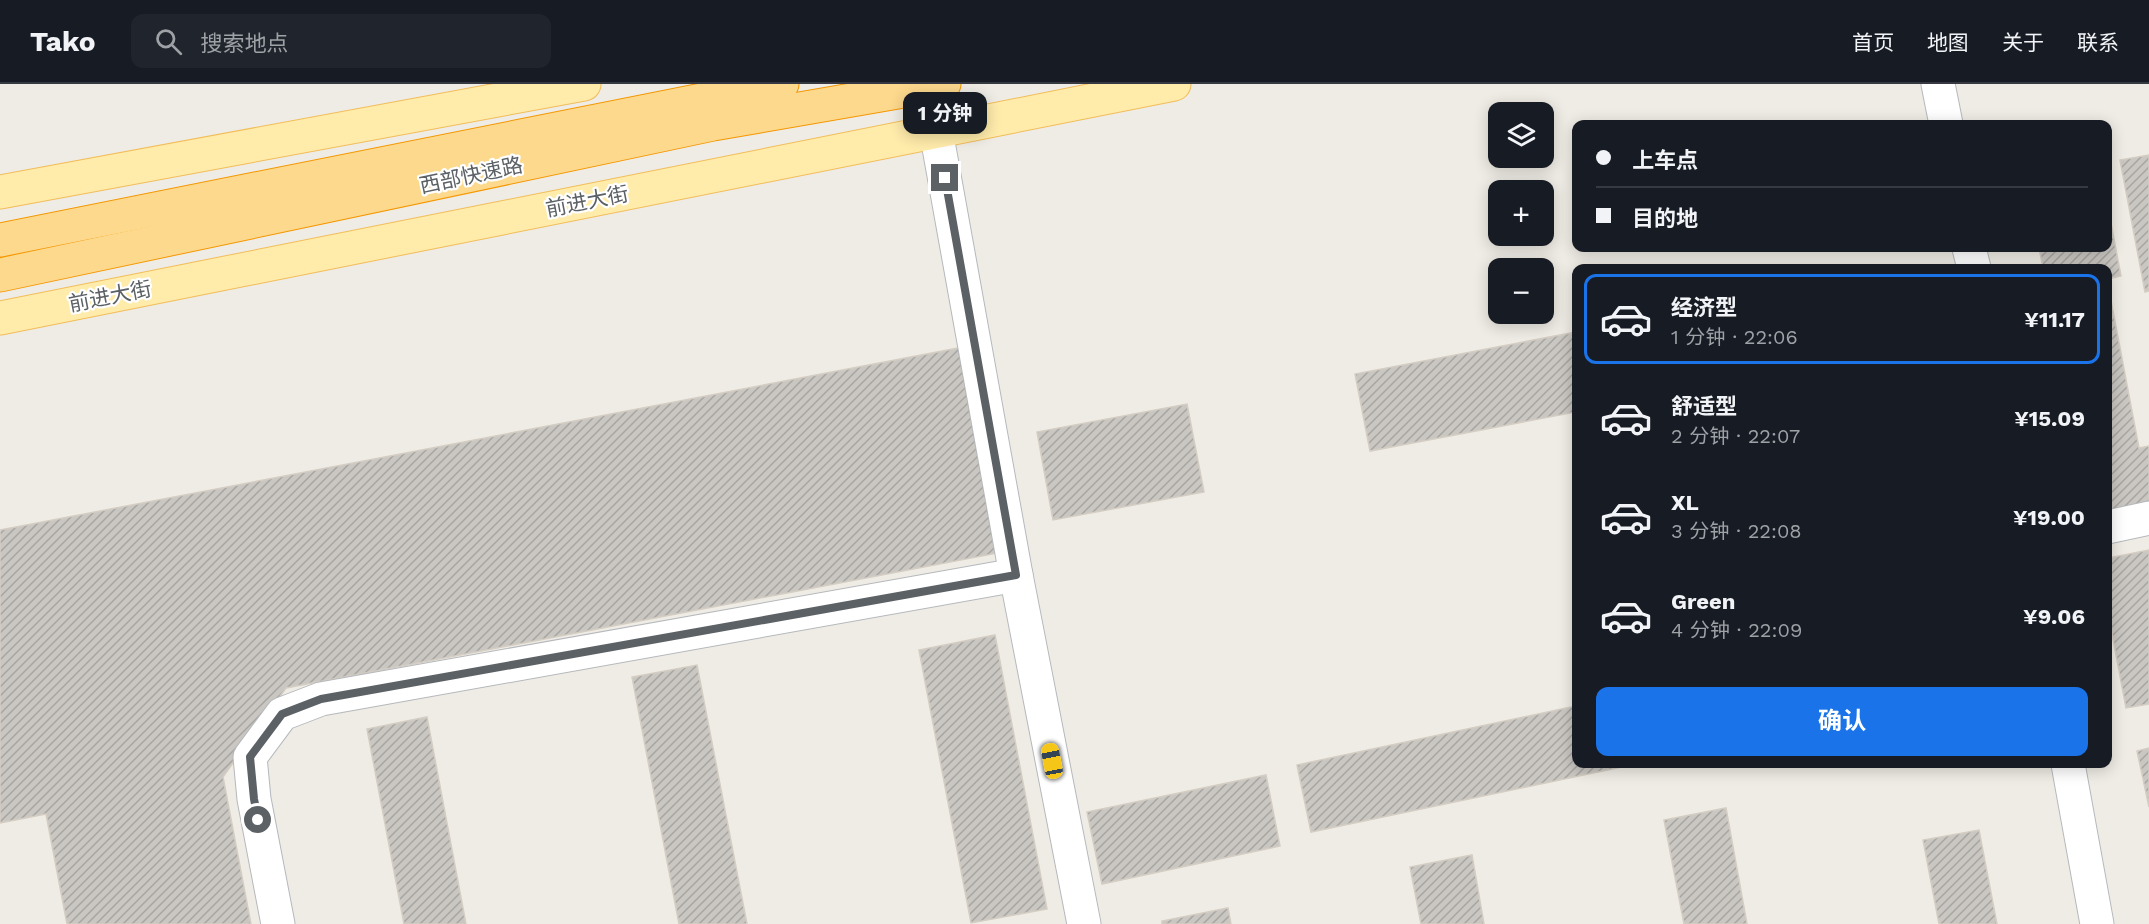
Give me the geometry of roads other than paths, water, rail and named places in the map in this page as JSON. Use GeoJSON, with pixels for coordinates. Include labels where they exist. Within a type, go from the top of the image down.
{"type":"FeatureCollection","features":[{"type":"Feature","properties":{"kind":"highway","name":"西部快速路"},"geometry":{"type":"LineString","coordinates":[[0,240],[782,84]]}},
{"type":"Feature","properties":{"kind":"highway","name":"西部快速路"},"geometry":{"type":"LineString","coordinates":[[0,275],[712,124],[944,84]]}},
{"type":"Feature","properties":{"kind":"main road"},"geometry":{"type":"LineString","coordinates":[[1,186],[584,84]]}},
{"type":"Feature","properties":{"kind":"main road","name":"前进大街"},"geometry":{"type":"LineString","coordinates":[[0,318],[1174,84]]}},
{"type":"Feature","properties":{"kind":"street"},"geometry":{"type":"LineString","coordinates":[[1938,84],[1945,120]]}},
{"type":"Feature","properties":{"kind":"street"},"geometry":{"type":"LineString","coordinates":[[936,131],[1016,575],[1084,924]]}},
{"type":"Feature","properties":{"kind":"street"},"geometry":{"type":"LineString","coordinates":[[2112,526],[2149,518]]}},
{"type":"Feature","properties":{"kind":"street"},"geometry":{"type":"LineString","coordinates":[[278,924],[254,799],[250,757],[282,714],[321,699],[1016,575]]}},
{"type":"Feature","properties":{"kind":"street"},"geometry":{"type":"LineString","coordinates":[[2069,768],[2097,924]]}}]}
